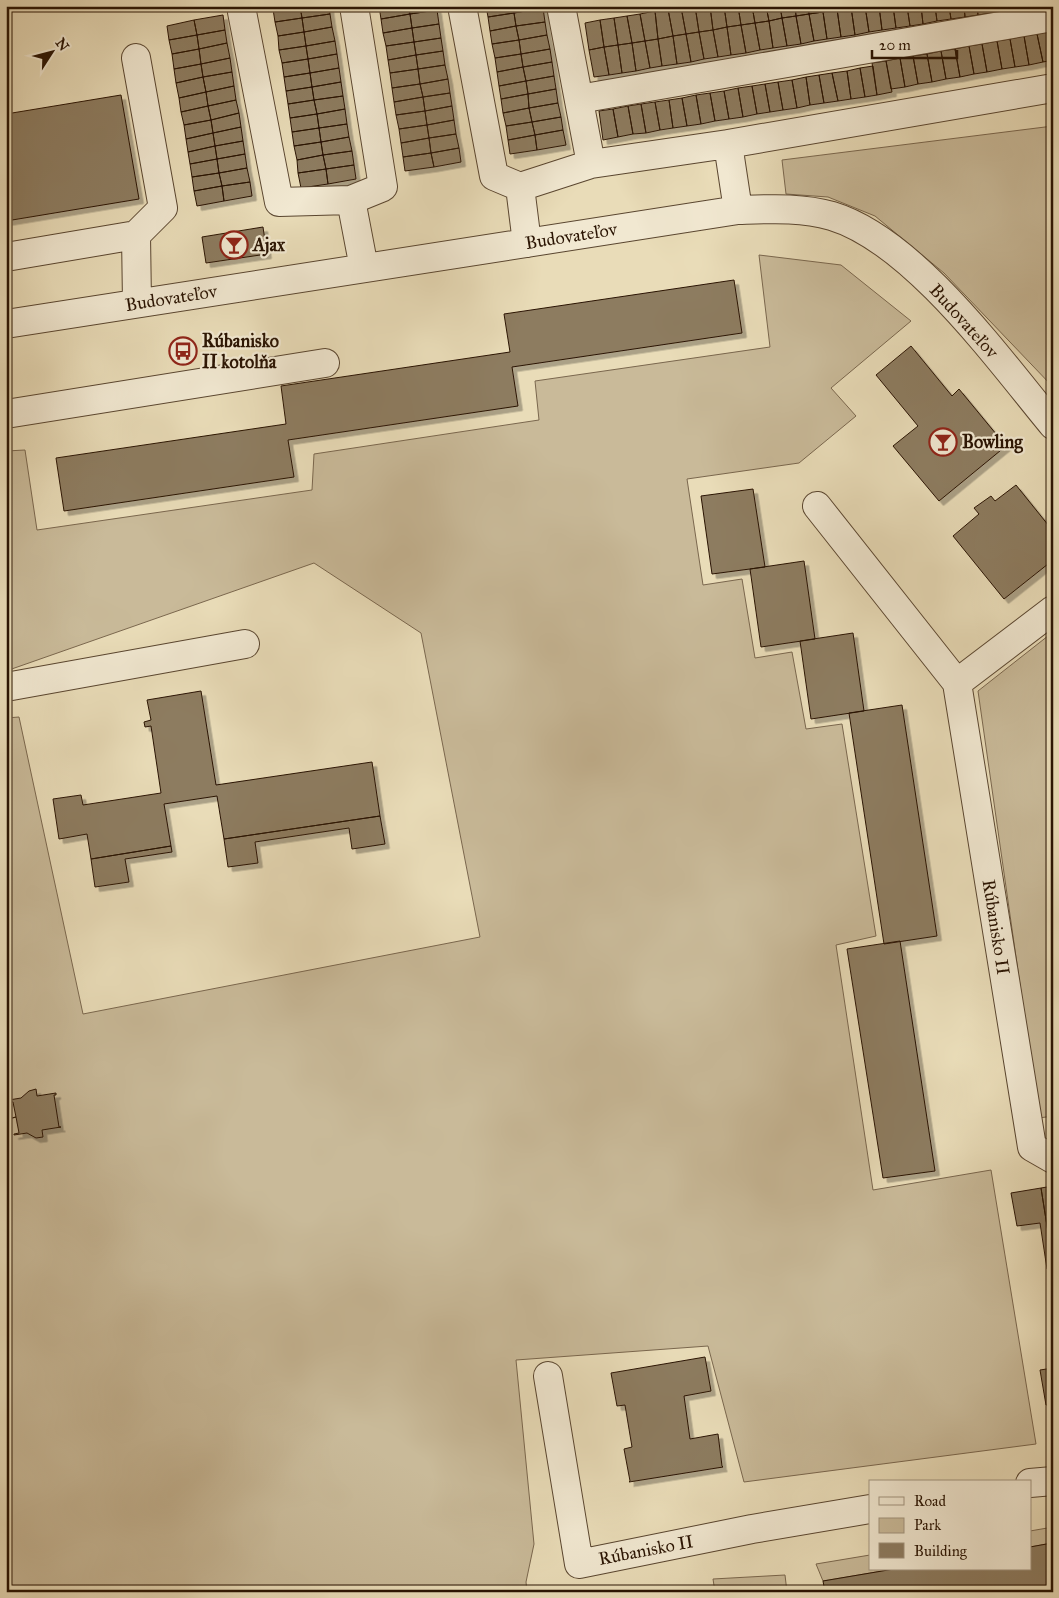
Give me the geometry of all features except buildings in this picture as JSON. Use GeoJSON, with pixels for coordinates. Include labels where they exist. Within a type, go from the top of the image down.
{"type":"FeatureCollection","features":[{"type":"Feature","properties":{"kind":"street"},"geometry":{"type":"LineString","coordinates":[[242,12],[279,202],[351,200],[383,187],[354,6]]}},
{"type":"Feature","properties":{"kind":"street"},"geometry":{"type":"LineString","coordinates":[[462,6],[494,176],[520,187],[591,164],[728,144],[1053,88]]}},
{"type":"Feature","properties":{"kind":"street"},"geometry":{"type":"LineString","coordinates":[[568,7],[579,99],[591,164]]}},
{"type":"Feature","properties":{"kind":"street"},"geometry":{"type":"LineString","coordinates":[[579,99],[1053,17]]}},
{"type":"Feature","properties":{"kind":"street"},"geometry":{"type":"LineString","coordinates":[[6,257],[136,235],[162,208],[136,58]]}},
{"type":"Feature","properties":{"kind":"street"},"geometry":{"type":"LineString","coordinates":[[728,144],[738,210]]}},
{"type":"Feature","properties":{"kind":"street"},"geometry":{"type":"LineString","coordinates":[[520,187],[528,243]]}},
{"type":"Feature","properties":{"kind":"street"},"geometry":{"type":"LineString","coordinates":[[351,200],[364,268]]}},
{"type":"Feature","properties":{"kind":"street","name":"Budovateľov"},"geometry":{"type":"LineString","coordinates":[[6,324],[738,210],[789,208],[832,216],[863,229],[893,250],[933,284],[1053,425]]}},
{"type":"Feature","properties":{"kind":"street"},"geometry":{"type":"LineString","coordinates":[[136,235],[137,303]]}},
{"type":"Feature","properties":{"kind":"street"},"geometry":{"type":"LineString","coordinates":[[6,414],[325,363]]}},
{"type":"Feature","properties":{"kind":"street","name":"Rúbanisko II"},"geometry":{"type":"LineString","coordinates":[[817,506],[957,683],[1032,1147],[1053,1159]]}},
{"type":"Feature","properties":{"kind":"street"},"geometry":{"type":"LineString","coordinates":[[957,683],[1053,610]]}},
{"type":"Feature","properties":{"kind":"street"},"geometry":{"type":"LineString","coordinates":[[6,687],[245,644]]}},
{"type":"Feature","properties":{"kind":"street","name":"Rúbanisko II"},"geometry":{"type":"LineString","coordinates":[[548,1376],[579,1564],[752,1529],[869,1509]]}},
{"type":"Feature","properties":{"kind":"street"},"geometry":{"type":"LineString","coordinates":[[1032,1483],[1053,1481]]}},
{"type":"Feature","properties":{"kind":"green space"},"geometry":{"type":"Polygon","coordinates":[[[1053,126],[1053,387],[944,273],[875,216],[828,197],[786,194],[782,160],[1053,126]]]}},
{"type":"Feature","properties":{"kind":"green space"},"geometry":{"type":"Polygon","coordinates":[[[759,255],[841,265],[911,321],[831,388],[856,416],[799,463],[687,479],[703,585],[742,579],[755,658],[792,652],[806,729],[842,724],[876,936],[836,945],[873,1190],[991,1170],[1036,1444],[744,1482],[708,1346],[516,1360],[534,1544],[526,1582],[527,1592],[6,1592],[6,718],[19,717],[83,1014],[480,937],[421,633],[314,563],[6,671],[6,451],[25,450],[37,530],[312,490],[314,454],[539,420],[535,381],[770,347],[759,255]]]}},
{"type":"Feature","properties":{"kind":"green space"},"geometry":{"type":"Polygon","coordinates":[[[1053,632],[1053,1116],[1039,1118],[978,691],[1053,632]]]}},
{"type":"Feature","properties":{"kind":"green space"},"geometry":{"type":"Polygon","coordinates":[[[1053,1527],[1053,1545],[1052,1543],[1032,1547],[1032,1531],[1053,1527]]]}},
{"type":"Feature","properties":{"kind":"green space"},"geometry":{"type":"Polygon","coordinates":[[[869,1555],[869,1570],[888,1570],[823,1581],[816,1564],[869,1555]]]}},
{"type":"Feature","properties":{"kind":"green space"},"geometry":{"type":"Polygon","coordinates":[[[785,1575],[787,1592],[715,1592],[713,1579],[785,1575]]]}},
{"type":"Feature","properties":{"kind":"place","name":"Ajax"},"geometry":{"type":"Point","coordinates":[234,245]}},
{"type":"Feature","properties":{"kind":"place","name":"Rúbanisko II kotolňa"},"geometry":{"type":"Point","coordinates":[183,351]}},
{"type":"Feature","properties":{"kind":"place","name":"Bowling"},"geometry":{"type":"Point","coordinates":[943,442]}}]}
